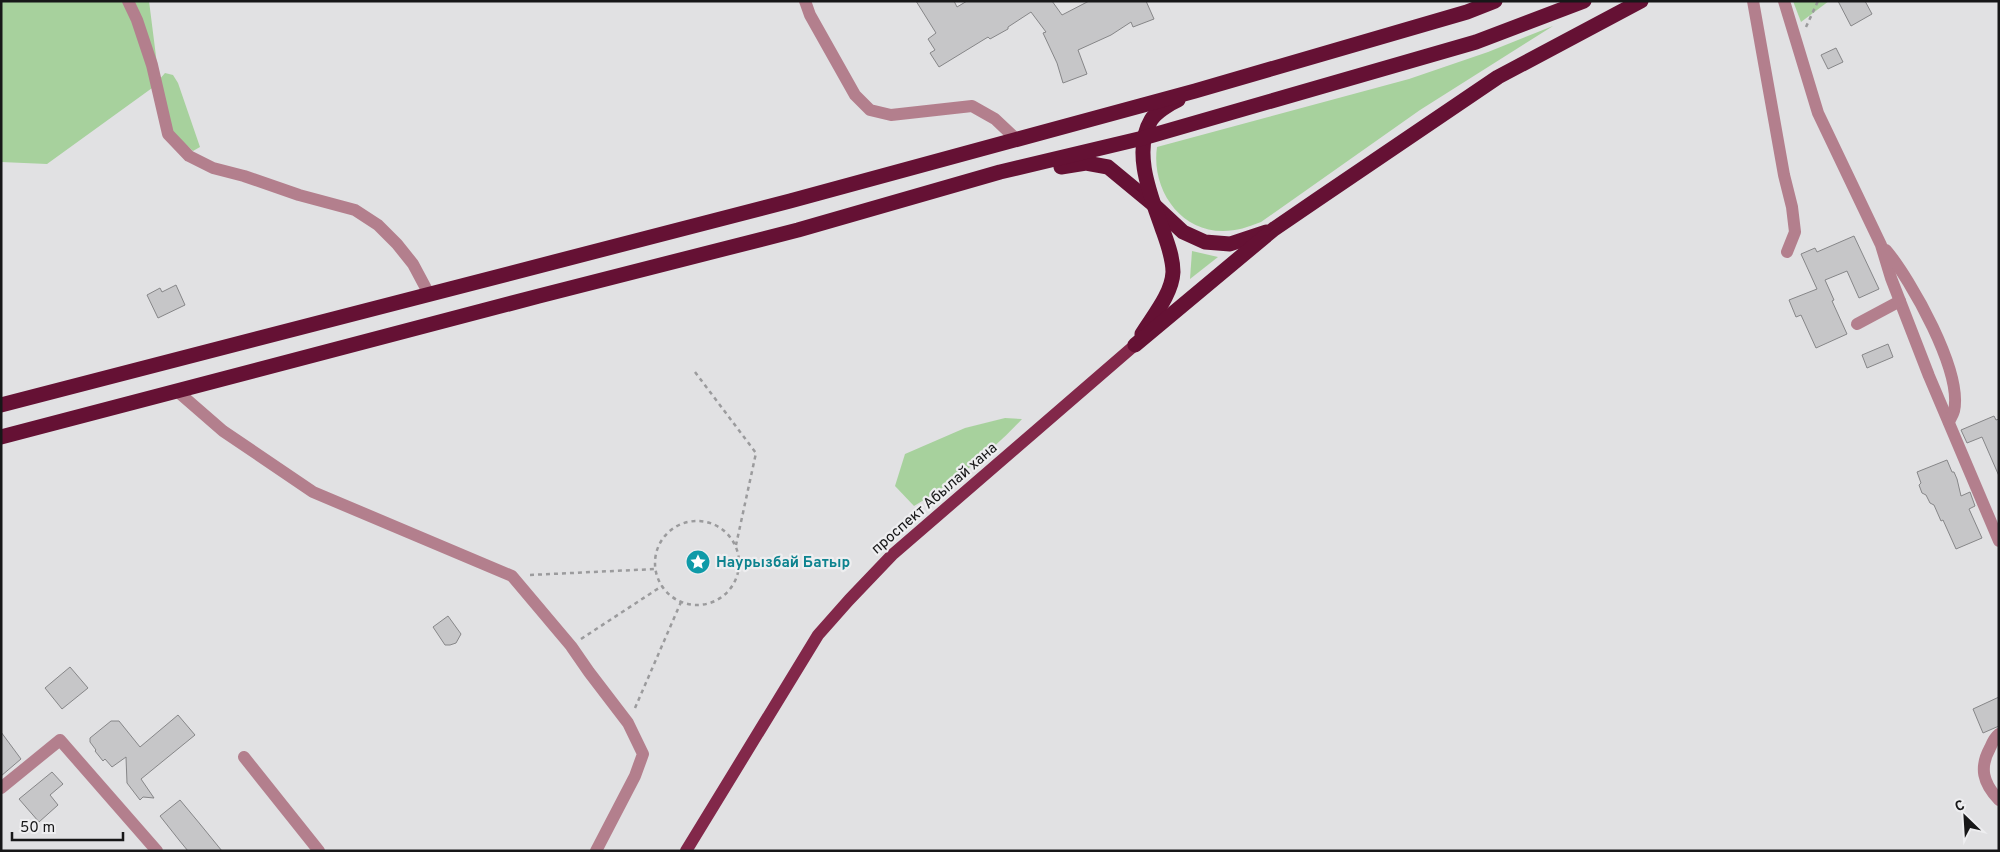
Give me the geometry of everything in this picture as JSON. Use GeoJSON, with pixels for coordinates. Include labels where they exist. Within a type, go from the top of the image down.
{"type":"FeatureCollection","features":[{"type":"Feature","properties":{"kind":"highway"},"geometry":{"type":"LineString","coordinates":[[1,405],[790,201],[1016,140],[1195,91],[1467,12],[1495,1]]}},
{"type":"Feature","properties":{"kind":"highway"},"geometry":{"type":"LineString","coordinates":[[1,437],[798,230],[1000,172],[1143,138],[1476,42],[1584,1]]}},
{"type":"Feature","properties":{"kind":"highway"},"geometry":{"type":"LineString","coordinates":[[1135,345],[1274,229],[1498,77],[1641,1]]}},
{"type":"Feature","properties":{"kind":"highway"},"geometry":{"type":"LineString","coordinates":[[1135,345],[1168,290],[1173,273],[1169,248],[1154,205],[1144,166],[1143,138],[1151,119],[1170,104],[1195,91]]}},
{"type":"Feature","properties":{"kind":"highway"},"geometry":{"type":"LineString","coordinates":[[1000,172],[1014,174],[1086,163],[1108,167],[1183,232],[1205,242],[1230,244],[1274,229]]}},
{"type":"Feature","properties":{"kind":"main road","name":"проспект Абылай хана"},"geometry":{"type":"LineString","coordinates":[[686,851],[818,635],[848,600],[892,555],[1135,345]]}},
{"type":"Feature","properties":{"kind":"street"},"geometry":{"type":"LineString","coordinates":[[128,1],[137,20],[152,65],[168,134],[189,156],[213,168],[355,210],[378,225],[397,244],[413,264],[429,294]]}},
{"type":"Feature","properties":{"kind":"street"},"geometry":{"type":"LineString","coordinates":[[805,1],[810,15],[856,95],[870,110],[891,115],[972,106],[995,119],[1016,140]]}},
{"type":"Feature","properties":{"kind":"street"},"geometry":{"type":"LineString","coordinates":[[1753,1],[1784,175],[1792,207],[1795,232],[1788,252]]}},
{"type":"Feature","properties":{"kind":"street"},"geometry":{"type":"LineString","coordinates":[[1784,1],[1818,113],[1881,245],[1900,301],[1999,541]]}},
{"type":"Feature","properties":{"kind":"street"},"geometry":{"type":"LineString","coordinates":[[1881,245],[1888,251],[1917,298],[1943,350],[1955,395],[1954,412],[1949,422]]}},
{"type":"Feature","properties":{"kind":"street"},"geometry":{"type":"LineString","coordinates":[[1857,324],[1900,301]]}},
{"type":"Feature","properties":{"kind":"street"},"geometry":{"type":"LineString","coordinates":[[178,391],[223,431],[313,492],[512,576],[571,646],[628,723],[643,754],[636,776],[596,851]]}},
{"type":"Feature","properties":{"kind":"street"},"geometry":{"type":"LineString","coordinates":[[1999,734],[1983,761],[1985,778],[1992,792],[1999,800]]}},
{"type":"Feature","properties":{"kind":"street"},"geometry":{"type":"LineString","coordinates":[[1,788],[60,740],[158,851]]}},
{"type":"Feature","properties":{"kind":"street"},"geometry":{"type":"LineString","coordinates":[[244,757],[319,851]]}},
{"type":"Feature","properties":{"kind":"path"},"geometry":{"type":"LineString","coordinates":[[1797,42],[1811,19],[1818,1]]}},
{"type":"Feature","properties":{"kind":"path"},"geometry":{"type":"LineString","coordinates":[[696,372],[756,453],[736,545]]}},
{"type":"Feature","properties":{"kind":"path"},"geometry":{"type":"LineString","coordinates":[[695,520],[707,521],[719,526],[729,534],[736,545],[740,557],[736,582],[718,600],[706,604],[694,605],[681,602],[670,596],[662,586],[655,568],[657,550],[662,538],[671,529],[682,523],[695,520]]}},
{"type":"Feature","properties":{"kind":"path"},"geometry":{"type":"LineString","coordinates":[[512,576],[655,568]]}},
{"type":"Feature","properties":{"kind":"path"},"geometry":{"type":"LineString","coordinates":[[571,646],[662,586]]}},
{"type":"Feature","properties":{"kind":"path"},"geometry":{"type":"LineString","coordinates":[[628,723],[681,602]]}},
{"type":"Feature","properties":{"kind":"green space"},"geometry":{"type":"Polygon","coordinates":[[[1,1],[149,1],[159,80],[165,73],[173,75],[178,83],[200,147],[193,151],[171,131],[159,83],[47,164],[1,162],[1,1]]]}},
{"type":"Feature","properties":{"kind":"green space"},"geometry":{"type":"Polygon","coordinates":[[[1793,1],[1829,1],[1801,22],[1793,1]]]}},
{"type":"Feature","properties":{"kind":"green space"},"geometry":{"type":"Polygon","coordinates":[[[1553,26],[1420,110],[1261,222],[1233,230],[1207,229],[1193,224],[1181,215],[1171,204],[1164,192],[1156,162],[1157,147],[1409,79],[1488,52],[1553,26]]]}},
{"type":"Feature","properties":{"kind":"green space"},"geometry":{"type":"Polygon","coordinates":[[[1192,251],[1218,257],[1190,279],[1192,251]]]}},
{"type":"Feature","properties":{"kind":"green space"},"geometry":{"type":"Polygon","coordinates":[[[1005,418],[1022,419],[971,466],[929,497],[914,506],[895,486],[905,454],[965,428],[1005,418]]]}},
{"type":"Feature","properties":{"kind":"building"},"geometry":{"type":"Polygon","coordinates":[[[916,1],[954,1],[957,7],[967,1],[1052,1],[1062,15],[1089,1],[1146,1],[1154,19],[1133,27],[1131,22],[1111,35],[1078,50],[1087,74],[1063,83],[1057,63],[1043,33],[1046,32],[1031,12],[1008,27],[1008,29],[990,39],[988,37],[939,67],[930,53],[935,50],[928,39],[936,33],[916,1]]]}},
{"type":"Feature","properties":{"kind":"building"},"geometry":{"type":"Polygon","coordinates":[[[1838,1],[1865,1],[1872,14],[1851,26],[1838,1]]]}},
{"type":"Feature","properties":{"kind":"building"},"geometry":{"type":"Polygon","coordinates":[[[1836,48],[1843,62],[1828,69],[1821,55],[1836,48]]]}},
{"type":"Feature","properties":{"kind":"building"},"geometry":{"type":"Polygon","coordinates":[[[1854,236],[1879,289],[1859,298],[1847,271],[1825,280],[1847,334],[1816,348],[1801,315],[1796,317],[1789,300],[1817,289],[1801,254],[1815,248],[1817,252],[1854,236]]]}},
{"type":"Feature","properties":{"kind":"building"},"geometry":{"type":"Polygon","coordinates":[[[176,285],[185,305],[158,318],[147,295],[160,288],[162,292],[176,285]]]}},
{"type":"Feature","properties":{"kind":"building"},"geometry":{"type":"Polygon","coordinates":[[[1888,344],[1893,357],[1867,368],[1862,355],[1888,344]]]}},
{"type":"Feature","properties":{"kind":"building"},"geometry":{"type":"Polygon","coordinates":[[[1994,416],[1996,420],[1999,419],[1999,476],[1982,437],[1967,443],[1961,430],[1994,416]]]}},
{"type":"Feature","properties":{"kind":"building"},"geometry":{"type":"Polygon","coordinates":[[[1947,460],[1957,479],[1961,496],[1970,492],[1975,506],[1969,509],[1982,538],[1956,549],[1934,505],[1922,493],[1917,472],[1947,460]]]}},
{"type":"Feature","properties":{"kind":"building"},"geometry":{"type":"Polygon","coordinates":[[[448,616],[461,634],[456,643],[445,645],[433,627],[448,616]]]}},
{"type":"Feature","properties":{"kind":"building"},"geometry":{"type":"Polygon","coordinates":[[[70,667],[88,688],[62,709],[45,688],[70,667]]]}},
{"type":"Feature","properties":{"kind":"building"},"geometry":{"type":"Polygon","coordinates":[[[1999,697],[1999,726],[1983,733],[1973,709],[1999,697]]]}},
{"type":"Feature","properties":{"kind":"building"},"geometry":{"type":"Polygon","coordinates":[[[178,715],[195,735],[141,779],[154,798],[143,797],[140,800],[127,783],[126,757],[112,767],[105,759],[103,761],[95,751],[90,738],[111,721],[119,721],[140,747],[178,715]]]}},
{"type":"Feature","properties":{"kind":"building"},"geometry":{"type":"Polygon","coordinates":[[[1,732],[21,759],[1,776],[1,732]]]}},
{"type":"Feature","properties":{"kind":"building"},"geometry":{"type":"Polygon","coordinates":[[[52,772],[63,784],[50,795],[58,805],[39,822],[19,799],[52,772]]]}},
{"type":"Feature","properties":{"kind":"building"},"geometry":{"type":"Polygon","coordinates":[[[180,800],[222,851],[188,851],[160,816],[180,800]]]}},
{"type":"Feature","properties":{"kind":"place","name":"Наурызбай Батыр"},"geometry":{"type":"Point","coordinates":[698,562]}}]}
